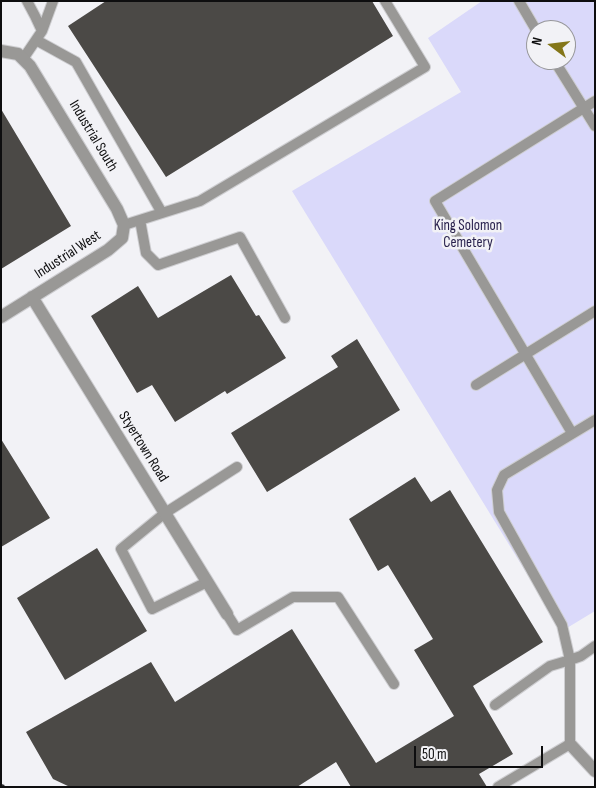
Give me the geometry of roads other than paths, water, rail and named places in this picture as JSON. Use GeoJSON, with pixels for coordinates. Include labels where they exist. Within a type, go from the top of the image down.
{"type":"FeatureCollection","features":[{"type":"Feature","properties":{"kind":"street"},"geometry":{"type":"LineString","coordinates":[[1,51],[18,54],[24,59]]}},
{"type":"Feature","properties":{"kind":"street","name":"Industrial South"},"geometry":{"type":"LineString","coordinates":[[24,59],[116,206],[124,225]]}},
{"type":"Feature","properties":{"kind":"street","name":"Industrial West"},"geometry":{"type":"LineString","coordinates":[[1,317],[108,250],[122,238],[124,225]]}},
{"type":"Feature","properties":{"kind":"street","name":"Styertown Road"},"geometry":{"type":"LineString","coordinates":[[32,297],[227,614]]}},
{"type":"Feature","properties":{"kind":"street"},"geometry":{"type":"LineString","coordinates":[[570,744],[595,772]]}},
{"type":"Feature","properties":{"kind":"lane"},"geometry":{"type":"LineString","coordinates":[[27,1],[42,31]]}},
{"type":"Feature","properties":{"kind":"lane"},"geometry":{"type":"LineString","coordinates":[[24,59],[42,31],[53,1]]}},
{"type":"Feature","properties":{"kind":"lane"},"geometry":{"type":"LineString","coordinates":[[124,225],[200,201],[425,66],[385,1]]}},
{"type":"Feature","properties":{"kind":"lane"},"geometry":{"type":"LineString","coordinates":[[518,1],[530,20]]}},
{"type":"Feature","properties":{"kind":"lane"},"geometry":{"type":"LineString","coordinates":[[36,40],[76,62],[162,213]]}},
{"type":"Feature","properties":{"kind":"lane"},"geometry":{"type":"LineString","coordinates":[[560,70],[595,126]]}},
{"type":"Feature","properties":{"kind":"lane"},"geometry":{"type":"LineString","coordinates":[[572,433],[435,201],[595,101]]}},
{"type":"Feature","properties":{"kind":"lane"},"geometry":{"type":"LineString","coordinates":[[140,220],[146,253],[158,265],[240,237],[285,318]]}},
{"type":"Feature","properties":{"kind":"lane"},"geometry":{"type":"LineString","coordinates":[[476,385],[595,311]]}},
{"type":"Feature","properties":{"kind":"lane"},"geometry":{"type":"LineString","coordinates":[[498,787],[570,744],[570,660],[562,625],[499,512],[496,490],[504,475],[595,420]]}},
{"type":"Feature","properties":{"kind":"lane"},"geometry":{"type":"LineString","coordinates":[[207,582],[152,609],[121,549],[164,513],[237,467]]}},
{"type":"Feature","properties":{"kind":"lane"},"geometry":{"type":"LineString","coordinates":[[227,614],[237,630],[293,597],[338,597],[394,684]]}},
{"type":"Feature","properties":{"kind":"lane"},"geometry":{"type":"LineString","coordinates":[[495,705],[550,666],[581,656],[595,646]]}},
{"type":"Feature","properties":{"kind":"park label","name":"King Solomon Cemetery"},"geometry":{"type":"Point","coordinates":[468,234]}}]}
